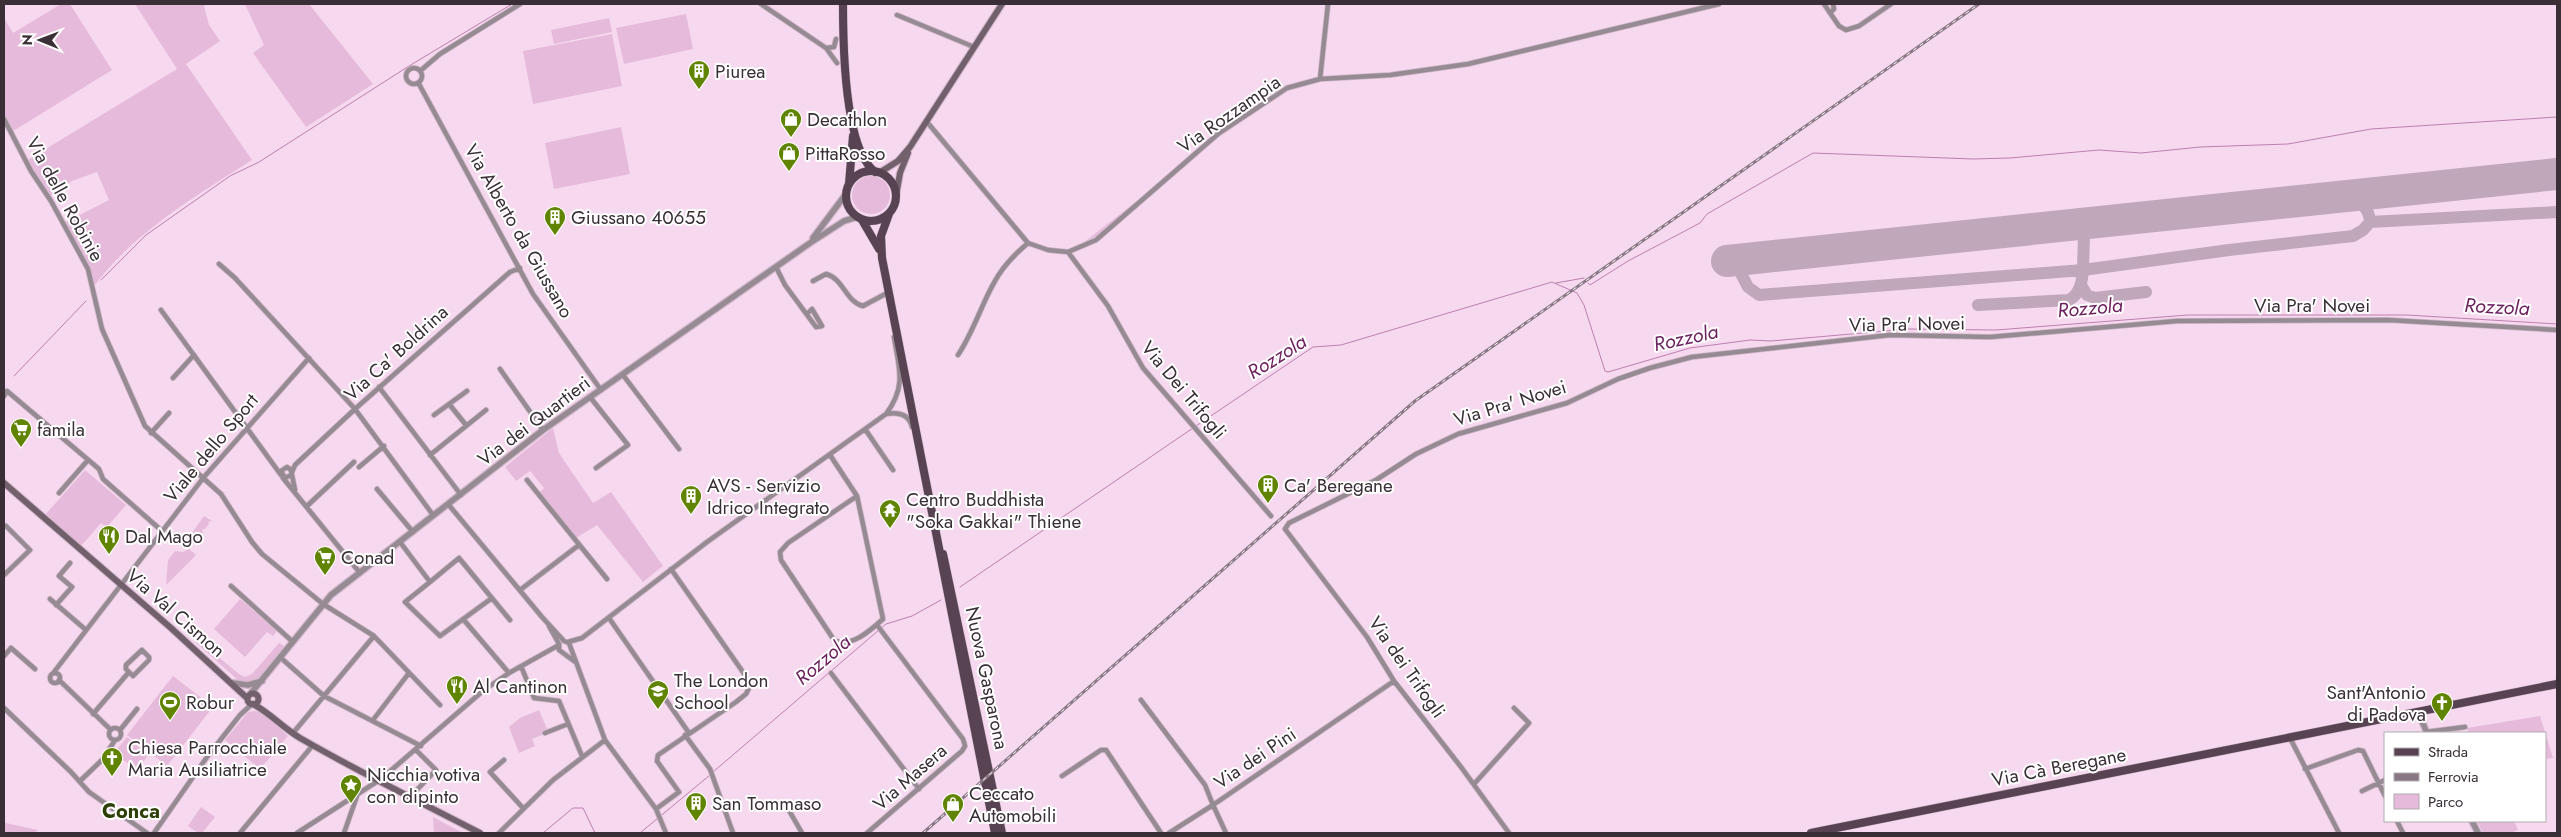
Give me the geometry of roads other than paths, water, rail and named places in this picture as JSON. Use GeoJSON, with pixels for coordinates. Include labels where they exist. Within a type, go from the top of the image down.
{"type":"FeatureCollection","features":[{"type":"Feature","properties":{"kind":"main road"},"geometry":{"type":"LineString","coordinates":[[843,4],[845,70],[853,124],[862,158],[891,182],[896,196]]}},
{"type":"Feature","properties":{"kind":"main road"},"geometry":{"type":"LineString","coordinates":[[850,184],[860,174],[877,172],[898,161],[910,147],[1002,4]]}},
{"type":"Feature","properties":{"kind":"main road"},"geometry":{"type":"LineString","coordinates":[[846,194],[850,184],[853,124]]}},
{"type":"Feature","properties":{"kind":"main road"},"geometry":{"type":"LineString","coordinates":[[896,196],[900,173],[910,147]]}},
{"type":"Feature","properties":{"kind":"main road","name":"Nuova Gasparona"},"geometry":{"type":"LineString","coordinates":[[846,194],[847,205],[860,218],[873,236],[882,258]]}},
{"type":"Feature","properties":{"kind":"main road","name":"Nuova Gasparona"},"geometry":{"type":"LineString","coordinates":[[896,196],[881,236],[882,258],[936,531],[942,574],[995,833]]}},
{"type":"Feature","properties":{"kind":"main road"},"geometry":{"type":"LineString","coordinates":[[860,218],[876,221],[889,214]]}},
{"type":"Feature","properties":{"kind":"main road","name":"Via Val Cismon"},"geometry":{"type":"LineString","coordinates":[[4,483],[293,734],[480,833]]}},
{"type":"Feature","properties":{"kind":"main road","name":"Nuova Gasparona"},"geometry":{"type":"LineString","coordinates":[[936,531],[949,572],[1002,833]]}},
{"type":"Feature","properties":{"kind":"main road","name":"Via Cà Beregane"},"geometry":{"type":"LineString","coordinates":[[1811,833],[2557,684]]}},
{"type":"Feature","properties":{"kind":"street"},"geometry":{"type":"LineString","coordinates":[[420,71],[440,54],[520,4]]}},
{"type":"Feature","properties":{"kind":"street"},"geometry":{"type":"LineString","coordinates":[[761,4],[826,48],[837,63]]}},
{"type":"Feature","properties":{"kind":"street"},"geometry":{"type":"LineString","coordinates":[[1320,79],[1328,4]]}},
{"type":"Feature","properties":{"kind":"street","name":"Via Rozzampia"},"geometry":{"type":"LineString","coordinates":[[1068,252],[1096,240],[1218,134],[1272,96],[1287,88],[1320,79],[1452,68],[1719,4]]}},
{"type":"Feature","properties":{"kind":"street"},"geometry":{"type":"LineString","coordinates":[[1824,4],[1839,26],[1851,30],[1891,4]]}},
{"type":"Feature","properties":{"kind":"street"},"geometry":{"type":"LineString","coordinates":[[1830,13],[1834,10],[1833,4]]}},
{"type":"Feature","properties":{"kind":"street"},"geometry":{"type":"LineString","coordinates":[[897,15],[974,48]]}},
{"type":"Feature","properties":{"kind":"street"},"geometry":{"type":"LineString","coordinates":[[826,48],[834,47],[836,39]]}},
{"type":"Feature","properties":{"kind":"street"},"geometry":{"type":"LineString","coordinates":[[411,68],[420,71],[422,77],[419,84],[408,83],[405,75],[411,68]]}},
{"type":"Feature","properties":{"kind":"street","name":"Via Alberto da Giussano"},"geometry":{"type":"LineString","coordinates":[[419,84],[551,321],[601,390]]}},
{"type":"Feature","properties":{"kind":"street","name":"Via delle Robinie"},"geometry":{"type":"LineString","coordinates":[[4,119],[31,171],[51,201],[88,269],[102,329],[142,420],[151,433],[204,477],[221,494],[252,542],[323,604],[374,636],[440,705]]}},
{"type":"Feature","properties":{"kind":"street"},"geometry":{"type":"LineString","coordinates":[[926,121],[1028,243],[1048,250],[1068,252]]}},
{"type":"Feature","properties":{"kind":"street","name":"Via dei Quartieri"},"geometry":{"type":"LineString","coordinates":[[810,243],[846,194]]}},
{"type":"Feature","properties":{"kind":"street","name":"Via dei Quartieri"},"geometry":{"type":"LineString","coordinates":[[154,833],[207,757],[244,710],[262,682],[323,604],[543,430],[844,220],[860,218]]}},
{"type":"Feature","properties":{"kind":"street"},"geometry":{"type":"LineString","coordinates":[[958,354],[976,324],[994,281],[1013,257],[1028,243]]}},
{"type":"Feature","properties":{"kind":"street","name":"Via Dei Trifogli"},"geometry":{"type":"LineString","coordinates":[[1068,252],[1108,306],[1133,355],[1271,516]]}},
{"type":"Feature","properties":{"kind":"street"},"geometry":{"type":"LineString","coordinates":[[219,264],[235,278],[355,409],[384,446],[433,516]]}},
{"type":"Feature","properties":{"kind":"street"},"geometry":{"type":"LineString","coordinates":[[776,267],[806,314]]}},
{"type":"Feature","properties":{"kind":"street","name":"Via Ca' Boldrina"},"geometry":{"type":"LineString","coordinates":[[291,474],[295,465],[379,387],[510,272],[520,268]]}},
{"type":"Feature","properties":{"kind":"street"},"geometry":{"type":"LineString","coordinates":[[813,281],[826,274],[833,276],[855,303],[863,306],[889,292]]}},
{"type":"Feature","properties":{"kind":"street"},"geometry":{"type":"LineString","coordinates":[[161,310],[282,476],[360,573]]}},
{"type":"Feature","properties":{"kind":"street"},"geometry":{"type":"LineString","coordinates":[[544,652],[566,650],[671,569],[886,414],[895,402],[900,389],[901,378],[893,330],[893,313]]}},
{"type":"Feature","properties":{"kind":"street","name":"Via Pra' Novei"},"geometry":{"type":"LineString","coordinates":[[1292,521],[1376,480],[1416,454],[1458,434],[1567,403],[1626,376],[1692,357],[1890,335],[1990,337],[2177,321],[2388,320],[2557,330]]}},
{"type":"Feature","properties":{"kind":"street"},"geometry":{"type":"LineString","coordinates":[[173,378],[194,355]]}},
{"type":"Feature","properties":{"kind":"street","name":"Viale dello Sport"},"geometry":{"type":"LineString","coordinates":[[54,672],[204,477],[309,358]]}},
{"type":"Feature","properties":{"kind":"street"},"geometry":{"type":"LineString","coordinates":[[500,369],[543,430]]}},
{"type":"Feature","properties":{"kind":"street"},"geometry":{"type":"LineString","coordinates":[[622,375],[679,449]]}},
{"type":"Feature","properties":{"kind":"street"},"geometry":{"type":"LineString","coordinates":[[379,387],[461,495]]}},
{"type":"Feature","properties":{"kind":"street"},"geometry":{"type":"LineString","coordinates":[[434,415],[466,390]]}},
{"type":"Feature","properties":{"kind":"street"},"geometry":{"type":"LineString","coordinates":[[4,396],[7,391],[99,469],[103,479],[162,532]]}},
{"type":"Feature","properties":{"kind":"street"},"geometry":{"type":"LineString","coordinates":[[590,397],[628,445],[596,468]]}},
{"type":"Feature","properties":{"kind":"street"},"geometry":{"type":"LineString","coordinates":[[449,404],[466,425]]}},
{"type":"Feature","properties":{"kind":"street"},"geometry":{"type":"LineString","coordinates":[[430,455],[486,410]]}},
{"type":"Feature","properties":{"kind":"street"},"geometry":{"type":"LineString","coordinates":[[886,414],[896,412],[904,415],[911,423],[920,466],[927,484]]}},
{"type":"Feature","properties":{"kind":"street"},"geometry":{"type":"LineString","coordinates":[[151,433],[169,413]]}},
{"type":"Feature","properties":{"kind":"street"},"geometry":{"type":"LineString","coordinates":[[865,429],[892,470]]}},
{"type":"Feature","properties":{"kind":"street"},"geometry":{"type":"LineString","coordinates":[[359,467],[384,446]]}},
{"type":"Feature","properties":{"kind":"street"},"geometry":{"type":"LineString","coordinates":[[830,455],[857,496],[883,620],[879,628],[848,644],[840,644],[834,640],[781,560],[780,552],[788,543],[857,496]]}},
{"type":"Feature","properties":{"kind":"street"},"geometry":{"type":"LineString","coordinates":[[59,493],[88,460]]}},
{"type":"Feature","properties":{"kind":"street"},"geometry":{"type":"LineString","coordinates":[[272,462],[285,468],[291,474],[295,491]]}},
{"type":"Feature","properties":{"kind":"street"},"geometry":{"type":"LineString","coordinates":[[307,506],[354,462]]}},
{"type":"Feature","properties":{"kind":"street","name":"Via Ca' Boldrina"},"geometry":{"type":"LineString","coordinates":[[285,468],[295,465]]}},
{"type":"Feature","properties":{"kind":"street"},"geometry":{"type":"LineString","coordinates":[[282,476],[285,468]]}},
{"type":"Feature","properties":{"kind":"street"},"geometry":{"type":"LineString","coordinates":[[282,476],[291,474]]}},
{"type":"Feature","properties":{"kind":"street"},"geometry":{"type":"LineString","coordinates":[[527,480],[607,579]]}},
{"type":"Feature","properties":{"kind":"street"},"geometry":{"type":"LineString","coordinates":[[377,489],[412,532]]}},
{"type":"Feature","properties":{"kind":"street"},"geometry":{"type":"LineString","coordinates":[[448,504],[562,643],[574,662],[605,740],[656,809],[666,833]]}},
{"type":"Feature","properties":{"kind":"street","name":"Via dei Trifogli"},"geometry":{"type":"LineString","coordinates":[[1292,521],[1285,529],[1288,534],[1368,637],[1394,681],[1474,784],[1509,833]]}},
{"type":"Feature","properties":{"kind":"street"},"geometry":{"type":"LineString","coordinates":[[4,575],[30,550],[6,526]]}},
{"type":"Feature","properties":{"kind":"street"},"geometry":{"type":"LineString","coordinates":[[400,542],[430,582]]}},
{"type":"Feature","properties":{"kind":"street"},"geometry":{"type":"LineString","coordinates":[[520,590],[579,545]]}},
{"type":"Feature","properties":{"kind":"street"},"geometry":{"type":"LineString","coordinates":[[492,598],[440,636],[405,602],[459,558],[492,598],[510,620]]}},
{"type":"Feature","properties":{"kind":"street"},"geometry":{"type":"LineString","coordinates":[[56,605],[72,587],[59,576],[70,563]]}},
{"type":"Feature","properties":{"kind":"street"},"geometry":{"type":"LineString","coordinates":[[656,809],[679,792],[656,758],[687,734],[736,702],[746,694],[750,686],[746,675],[671,569]]}},
{"type":"Feature","properties":{"kind":"street"},"geometry":{"type":"LineString","coordinates":[[231,586],[293,642]]}},
{"type":"Feature","properties":{"kind":"street"},"geometry":{"type":"LineString","coordinates":[[50,599],[86,630]]}},
{"type":"Feature","properties":{"kind":"street"},"geometry":{"type":"LineString","coordinates":[[609,618],[710,769],[733,833]]}},
{"type":"Feature","properties":{"kind":"street"},"geometry":{"type":"LineString","coordinates":[[463,619],[509,673]]}},
{"type":"Feature","properties":{"kind":"street","name":"Via Masera"},"geometry":{"type":"LineString","coordinates":[[867,833],[962,751],[965,746],[963,740],[879,628]]}},
{"type":"Feature","properties":{"kind":"street"},"geometry":{"type":"LineString","coordinates":[[293,734],[374,636]]}},
{"type":"Feature","properties":{"kind":"street"},"geometry":{"type":"LineString","coordinates":[[297,833],[348,799],[357,796],[421,746],[444,723],[509,673],[562,643],[582,638]]}},
{"type":"Feature","properties":{"kind":"street"},"geometry":{"type":"LineString","coordinates":[[562,643],[566,650]]}},
{"type":"Feature","properties":{"kind":"street"},"geometry":{"type":"LineString","coordinates":[[4,656],[11,648],[35,669]]}},
{"type":"Feature","properties":{"kind":"street"},"geometry":{"type":"LineString","coordinates":[[142,650],[149,657],[149,660],[133,676],[129,672],[126,669],[126,665],[142,650]]}},
{"type":"Feature","properties":{"kind":"street"},"geometry":{"type":"LineString","coordinates":[[281,658],[324,696],[421,746]]}},
{"type":"Feature","properties":{"kind":"street"},"geometry":{"type":"LineString","coordinates":[[521,666],[534,698],[559,701],[582,756]]}},
{"type":"Feature","properties":{"kind":"street"},"geometry":{"type":"LineString","coordinates":[[59,680],[51,681],[50,676],[54,672],[59,675],[59,680],[111,730]]}},
{"type":"Feature","properties":{"kind":"street"},"geometry":{"type":"LineString","coordinates":[[93,714],[129,672]]}},
{"type":"Feature","properties":{"kind":"street"},"geometry":{"type":"LineString","coordinates":[[372,720],[409,672]]}},
{"type":"Feature","properties":{"kind":"street"},"geometry":{"type":"LineString","coordinates":[[831,673],[919,789]]}},
{"type":"Feature","properties":{"kind":"street","name":"Via dei Pini"},"geometry":{"type":"LineString","coordinates":[[1141,700],[1205,785],[1213,805],[1394,681]]}},
{"type":"Feature","properties":{"kind":"street"},"geometry":{"type":"LineString","coordinates":[[235,685],[262,682]]}},
{"type":"Feature","properties":{"kind":"street"},"geometry":{"type":"LineString","coordinates":[[4,708],[101,802],[147,833]]}},
{"type":"Feature","properties":{"kind":"street"},"geometry":{"type":"LineString","coordinates":[[1474,784],[1529,723],[1514,708]]}},
{"type":"Feature","properties":{"kind":"street"},"geometry":{"type":"LineString","coordinates":[[80,781],[103,759],[115,740],[121,736],[120,730],[137,709]]}},
{"type":"Feature","properties":{"kind":"street"},"geometry":{"type":"LineString","coordinates":[[2418,712],[2426,732]]}},
{"type":"Feature","properties":{"kind":"street"},"geometry":{"type":"LineString","coordinates":[[545,733],[568,724]]}},
{"type":"Feature","properties":{"kind":"street"},"geometry":{"type":"LineString","coordinates":[[2432,732],[2465,727]]}},
{"type":"Feature","properties":{"kind":"street"},"geometry":{"type":"LineString","coordinates":[[111,730],[115,728],[120,730]]}},
{"type":"Feature","properties":{"kind":"street"},"geometry":{"type":"LineString","coordinates":[[111,730],[110,736],[115,740]]}},
{"type":"Feature","properties":{"kind":"street"},"geometry":{"type":"LineString","coordinates":[[2290,738],[2338,833]]}},
{"type":"Feature","properties":{"kind":"street"},"geometry":{"type":"LineString","coordinates":[[499,833],[523,808],[582,756],[605,740]]}},
{"type":"Feature","properties":{"kind":"street"},"geometry":{"type":"LineString","coordinates":[[240,833],[313,745]]}},
{"type":"Feature","properties":{"kind":"street"},"geometry":{"type":"LineString","coordinates":[[410,797],[436,770],[416,750]]}},
{"type":"Feature","properties":{"kind":"street"},"geometry":{"type":"LineString","coordinates":[[1062,776],[1101,750],[1106,750],[1161,833]]}},
{"type":"Feature","properties":{"kind":"street"},"geometry":{"type":"LineString","coordinates":[[2305,770],[2358,750],[2363,751],[2384,794]]}},
{"type":"Feature","properties":{"kind":"street"},"geometry":{"type":"LineString","coordinates":[[504,760],[490,772],[523,808]]}},
{"type":"Feature","properties":{"kind":"street"},"geometry":{"type":"LineString","coordinates":[[2362,792],[2384,780]]}},
{"type":"Feature","properties":{"kind":"street"},"geometry":{"type":"LineString","coordinates":[[344,833],[357,796]]}},
{"type":"Feature","properties":{"kind":"street"},"geometry":{"type":"LineString","coordinates":[[1168,833],[1213,805],[1226,833]]}},
{"type":"Feature","properties":{"kind":"street"},"geometry":{"type":"LineString","coordinates":[[787,807],[802,833]]}},
{"type":"Feature","properties":{"kind":"waterway"},"geometry":{"type":"LineString","coordinates":[[101,280],[146,235],[230,176],[259,162],[409,66],[512,4]]}},
{"type":"Feature","properties":{"kind":"waterway"},"geometry":{"type":"LineString","coordinates":[[1588,283],[1590,285],[1628,261],[1700,223],[1707,214],[1813,153],[1973,159],[2010,158],[2099,150],[2141,153],[2200,147],[2288,144],[2371,129],[2557,117]]}},
{"type":"Feature","properties":{"kind":"waterway"},"geometry":{"type":"LineString","coordinates":[[1556,283],[1584,278]]}},
{"type":"Feature","properties":{"kind":"waterway","name":"Rozzola"},"geometry":{"type":"LineString","coordinates":[[1196,426],[1313,347],[1341,345],[1552,282],[1577,293],[1584,305],[1605,371],[1608,372],[1690,348],[1750,340],[1771,341],[1909,329],[1996,330],[2188,315],[2407,315],[2557,324]]}},
{"type":"Feature","properties":{"kind":"waterway"},"geometry":{"type":"LineString","coordinates":[[14,376],[86,301]]}},
{"type":"Feature","properties":{"kind":"waterway","name":"Rozzola"},"geometry":{"type":"LineString","coordinates":[[960,587],[1193,428]]}},
{"type":"Feature","properties":{"kind":"waterway","name":"Rozzola"},"geometry":{"type":"LineString","coordinates":[[713,772],[886,624],[912,616],[941,600]]}},
{"type":"Feature","properties":{"kind":"waterway","name":"Rozzola"},"geometry":{"type":"LineString","coordinates":[[640,833],[710,775]]}},
{"type":"Feature","properties":{"kind":"waterway","name":"Rozzola"},"geometry":{"type":"LineString","coordinates":[[543,833],[573,808],[583,808],[595,833]]}},
{"type":"Feature","properties":{"kind":"railway"},"geometry":{"type":"LineString","coordinates":[[923,833],[1415,401],[1979,4]]}},
{"type":"Feature","properties":{"kind":"place","name":"Piurea"},"geometry":{"type":"Point","coordinates":[699,90]}},
{"type":"Feature","properties":{"kind":"place","name":"Decathlon"},"geometry":{"type":"Point","coordinates":[791,138]}},
{"type":"Feature","properties":{"kind":"place","name":"PittaRosso"},"geometry":{"type":"Point","coordinates":[789,172]}},
{"type":"Feature","properties":{"kind":"place","name":"Giussano 40655"},"geometry":{"type":"Point","coordinates":[555,236]}},
{"type":"Feature","properties":{"kind":"place","name":"famila"},"geometry":{"type":"Point","coordinates":[21,448]}},
{"type":"Feature","properties":{"kind":"place","name":"Ca' Beregane"},"geometry":{"type":"Point","coordinates":[1268,504]}},
{"type":"Feature","properties":{"kind":"place","name":"AVS - Servizio Idrico Integrato"},"geometry":{"type":"Point","coordinates":[691,515]}},
{"type":"Feature","properties":{"kind":"place","name":"Centro Buddhista \"Soka Gakkai\" Thiene"},"geometry":{"type":"Point","coordinates":[890,529]}},
{"type":"Feature","properties":{"kind":"place","name":"Dal Mago"},"geometry":{"type":"Point","coordinates":[109,555]}},
{"type":"Feature","properties":{"kind":"place","name":"Conad"},"geometry":{"type":"Point","coordinates":[325,576]}},
{"type":"Feature","properties":{"kind":"place","name":"Al Cantinon"},"geometry":{"type":"Point","coordinates":[457,705]}},
{"type":"Feature","properties":{"kind":"place","name":"The London School"},"geometry":{"type":"Point","coordinates":[658,710]}},
{"type":"Feature","properties":{"kind":"place","name":"Robur"},"geometry":{"type":"Point","coordinates":[170,721]}},
{"type":"Feature","properties":{"kind":"place","name":"Sant'Antonio di Padova"},"geometry":{"type":"Point","coordinates":[2442,722]}},
{"type":"Feature","properties":{"kind":"place","name":"Chiesa Parrocchiale Maria Ausiliatrice"},"geometry":{"type":"Point","coordinates":[112,777]}},
{"type":"Feature","properties":{"kind":"place","name":"Nicchia votiva con dipinto"},"geometry":{"type":"Point","coordinates":[351,804]}},
{"type":"Feature","properties":{"kind":"place","name":"San Tommaso"},"geometry":{"type":"Point","coordinates":[696,822]}},
{"type":"Feature","properties":{"kind":"place","name":"Ceccato Automobili"},"geometry":{"type":"Point","coordinates":[953,823]}},
{"type":"Feature","properties":{"kind":"district","name":"Conca"},"geometry":{"type":"Point","coordinates":[131,811]}}]}
